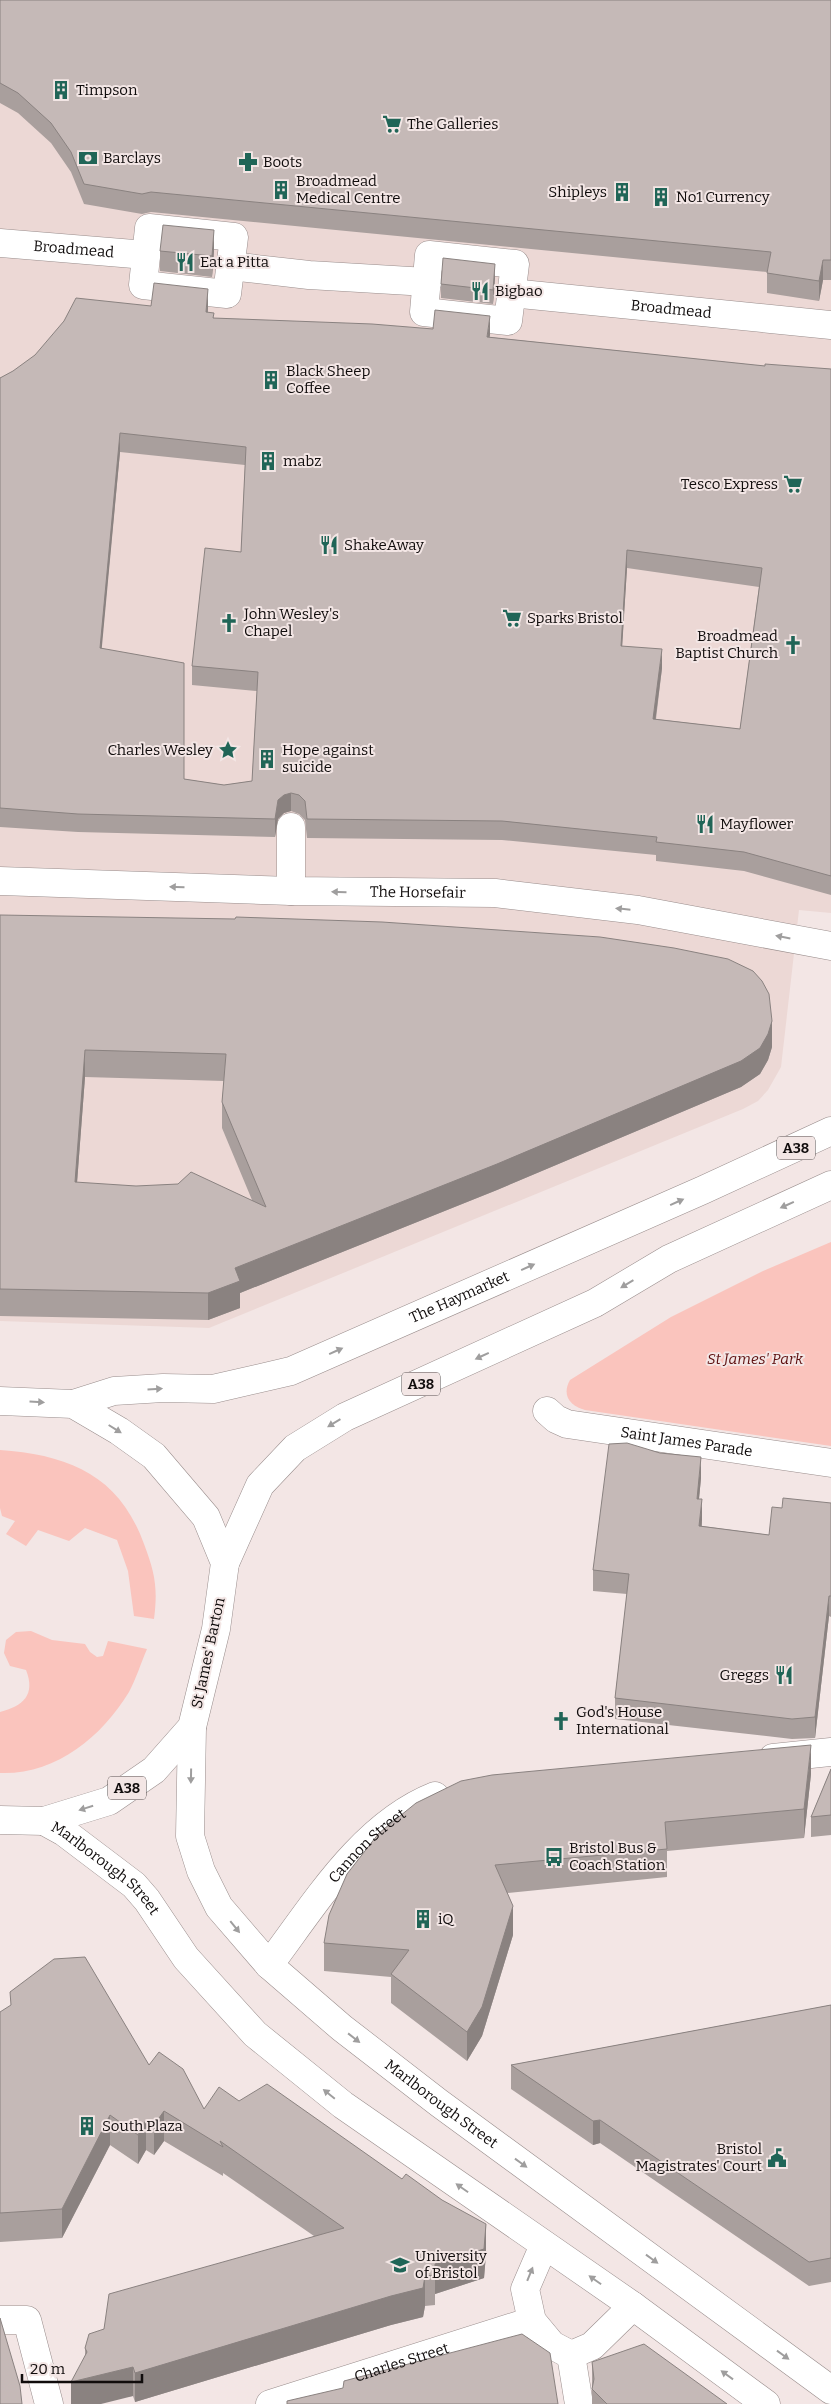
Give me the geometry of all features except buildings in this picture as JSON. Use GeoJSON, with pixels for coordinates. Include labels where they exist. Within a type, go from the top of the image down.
{"type":"FeatureCollection","features":[{"type":"Feature","properties":{"kind":"main road"},"geometry":{"type":"LineString","coordinates":[[149,228],[234,237],[227,294],[143,285],[146,255],[149,228]]}},
{"type":"Feature","properties":{"kind":"main road","name":"Broadmead"},"geometry":{"type":"LineString","coordinates":[[0,243],[146,255]]}},
{"type":"Feature","properties":{"kind":"main road"},"geometry":{"type":"LineString","coordinates":[[429,255],[514,264],[508,321],[424,312],[427,282],[429,255]]}},
{"type":"Feature","properties":{"kind":"main road"},"geometry":{"type":"LineString","coordinates":[[230,266],[309,275],[427,282]]}},
{"type":"Feature","properties":{"kind":"main road","name":"Broadmead"},"geometry":{"type":"LineString","coordinates":[[511,293],[831,325]]}},
{"type":"Feature","properties":{"kind":"main road"},"geometry":{"type":"LineString","coordinates":[[291,826],[291,891]]}},
{"type":"Feature","properties":{"kind":"main road","name":"The Horsefair"},"geometry":{"type":"LineString","coordinates":[[0,881],[291,891],[495,893],[638,910],[831,946]]}},
{"type":"Feature","properties":{"kind":"main road","name":"The Haymarket"},"geometry":{"type":"LineString","coordinates":[[73,1404],[114,1391],[213,1389],[291,1371],[703,1190],[831,1131]]}},
{"type":"Feature","properties":{"kind":"main road","name":"A38"},"geometry":{"type":"LineString","coordinates":[[225,1563],[260,1485],[295,1448],[311,1437],[345,1417],[595,1303],[669,1258],[831,1185]]}},
{"type":"Feature","properties":{"kind":"main road","name":"A38"},"geometry":{"type":"LineString","coordinates":[[0,1401],[73,1404],[119,1431],[154,1456],[206,1517],[225,1563]]}},
{"type":"Feature","properties":{"kind":"main road","name":"Saint James Parade"},"geometry":{"type":"LineString","coordinates":[[547,1411],[556,1419],[566,1424],[831,1463]]}},
{"type":"Feature","properties":{"kind":"main road","name":"St James' Barton"},"geometry":{"type":"LineString","coordinates":[[0,1820],[44,1821],[109,1801],[154,1770],[192,1728],[216,1629],[225,1563]]}},
{"type":"Feature","properties":{"kind":"main road","name":"Marlborough Street"},"geometry":{"type":"LineString","coordinates":[[192,1728],[190,1836],[201,1870],[220,1908],[269,1966],[342,2028],[439,2103],[828,2383]]}},
{"type":"Feature","properties":{"kind":"main road"},"geometry":{"type":"LineString","coordinates":[[748,1759],[831,1752]]}},
{"type":"Feature","properties":{"kind":"main road","name":"Cannon Street"},"geometry":{"type":"LineString","coordinates":[[269,1966],[345,1864],[368,1839],[390,1821],[425,1800],[463,1786]]}},
{"type":"Feature","properties":{"kind":"main road","name":"Marlborough Street"},"geometry":{"type":"LineString","coordinates":[[44,1821],[64,1832],[134,1885],[147,1900],[186,1958],[255,2034],[343,2105],[633,2306],[766,2404]]}},
{"type":"Feature","properties":{"kind":"main road"},"geometry":{"type":"LineString","coordinates":[[544,2245],[525,2289],[532,2321],[552,2345],[571,2355]]}},
{"type":"Feature","properties":{"kind":"main road"},"geometry":{"type":"LineString","coordinates":[[571,2355],[592,2346],[633,2306]]}},
{"type":"Feature","properties":{"kind":"main road"},"geometry":{"type":"LineString","coordinates":[[0,2320],[27,2320],[49,2404]]}},
{"type":"Feature","properties":{"kind":"main road","name":"Charles Street"},"geometry":{"type":"LineString","coordinates":[[270,2404],[532,2321]]}},
{"type":"Feature","properties":{"kind":"main road"},"geometry":{"type":"LineString","coordinates":[[571,2355],[579,2404]]}},
{"type":"Feature","properties":{"kind":"shaded area"},"geometry":{"type":"Polygon","coordinates":[[[0,0],[831,0],[831,913],[799,910],[781,1067],[768,1090],[758,1101],[743,1109],[209,1328],[0,1321],[0,0]]]}},
{"type":"Feature","properties":{"kind":"green space","name":"St James' Park"},"geometry":{"type":"Polygon","coordinates":[[[831,1242],[831,1446],[585,1410],[575,1406],[569,1400],[567,1386],[570,1380],[671,1317],[763,1271],[831,1242]]]}},
{"type":"Feature","properties":{"kind":"green space"},"geometry":{"type":"Polygon","coordinates":[[[0,1450],[48,1457],[69,1464],[89,1473],[106,1485],[121,1501],[133,1520],[151,1564],[156,1598],[154,1619],[134,1616],[128,1571],[117,1540],[85,1528],[69,1541],[38,1530],[26,1546],[6,1534],[15,1521],[2,1516],[0,1508],[0,1450]]]}},
{"type":"Feature","properties":{"kind":"green space"},"geometry":{"type":"Polygon","coordinates":[[[31,1631],[52,1640],[85,1644],[90,1652],[97,1657],[103,1656],[108,1641],[147,1649],[129,1692],[118,1709],[90,1738],[58,1760],[39,1768],[20,1772],[0,1773],[0,1712],[21,1703],[28,1693],[29,1686],[26,1670],[10,1666],[4,1653],[6,1640],[16,1632],[31,1631]]]}},
{"type":"Feature","properties":{"kind":"place","name":"Timpson"},"geometry":{"type":"Point","coordinates":[61,90]}},
{"type":"Feature","properties":{"kind":"place","name":"The Galleries"},"geometry":{"type":"Point","coordinates":[392,124]}},
{"type":"Feature","properties":{"kind":"place","name":"Barclays"},"geometry":{"type":"Point","coordinates":[88,158]}},
{"type":"Feature","properties":{"kind":"place","name":"Boots"},"geometry":{"type":"Point","coordinates":[248,162]}},
{"type":"Feature","properties":{"kind":"place","name":"Broadmead Medical Centre"},"geometry":{"type":"Point","coordinates":[281,190]}},
{"type":"Feature","properties":{"kind":"place","name":"Shipleys"},"geometry":{"type":"Point","coordinates":[622,192]}},
{"type":"Feature","properties":{"kind":"place","name":"No1 Currency"},"geometry":{"type":"Point","coordinates":[661,197]}},
{"type":"Feature","properties":{"kind":"place","name":"Eat a Pitta"},"geometry":{"type":"Point","coordinates":[185,262]}},
{"type":"Feature","properties":{"kind":"place","name":"Bigbao"},"geometry":{"type":"Point","coordinates":[480,291]}},
{"type":"Feature","properties":{"kind":"place","name":"Black Sheep Coffee"},"geometry":{"type":"Point","coordinates":[271,380]}},
{"type":"Feature","properties":{"kind":"place","name":"mabz"},"geometry":{"type":"Point","coordinates":[268,461]}},
{"type":"Feature","properties":{"kind":"place","name":"Tesco Express"},"geometry":{"type":"Point","coordinates":[793,484]}},
{"type":"Feature","properties":{"kind":"place","name":"ShakeAway"},"geometry":{"type":"Point","coordinates":[329,545]}},
{"type":"Feature","properties":{"kind":"place","name":"Sparks Bristol"},"geometry":{"type":"Point","coordinates":[512,618]}},
{"type":"Feature","properties":{"kind":"place","name":"John Wesley's Chapel"},"geometry":{"type":"Point","coordinates":[229,623]}},
{"type":"Feature","properties":{"kind":"place","name":"Broadmead Baptist Church"},"geometry":{"type":"Point","coordinates":[793,645]}},
{"type":"Feature","properties":{"kind":"place","name":"Charles Wesley"},"geometry":{"type":"Point","coordinates":[228,750]}},
{"type":"Feature","properties":{"kind":"place","name":"Hope against suicide"},"geometry":{"type":"Point","coordinates":[267,759]}},
{"type":"Feature","properties":{"kind":"place","name":"Mayflower"},"geometry":{"type":"Point","coordinates":[705,824]}},
{"type":"Feature","properties":{"kind":"place","name":"Greggs"},"geometry":{"type":"Point","coordinates":[784,1675]}},
{"type":"Feature","properties":{"kind":"place","name":"God's House International"},"geometry":{"type":"Point","coordinates":[561,1721]}},
{"type":"Feature","properties":{"kind":"place","name":"Bristol Bus & Coach Station"},"geometry":{"type":"Point","coordinates":[554,1857]}},
{"type":"Feature","properties":{"kind":"place","name":"iQ"},"geometry":{"type":"Point","coordinates":[423,1919]}},
{"type":"Feature","properties":{"kind":"place","name":"South Plaza"},"geometry":{"type":"Point","coordinates":[87,2126]}},
{"type":"Feature","properties":{"kind":"place","name":"Bristol Magistrates' Court"},"geometry":{"type":"Point","coordinates":[777,2158]}},
{"type":"Feature","properties":{"kind":"place","name":"University of Bristol"},"geometry":{"type":"Point","coordinates":[400,2265]}}]}
